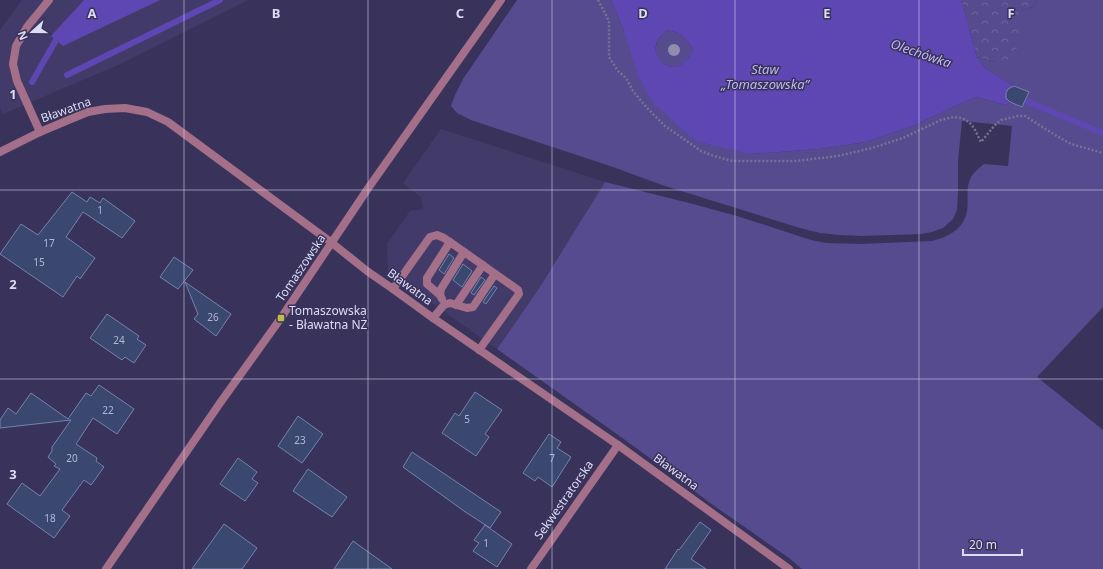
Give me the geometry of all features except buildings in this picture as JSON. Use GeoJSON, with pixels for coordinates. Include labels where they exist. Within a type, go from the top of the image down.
{"type":"FeatureCollection","features":[{"type":"Feature","properties":{"kind":"street"},"geometry":{"type":"LineString","coordinates":[[40,132],[17,81],[14,64],[16,46],[27,27],[49,0]]}},
{"type":"Feature","properties":{"kind":"street","name":"Tomaszowska"},"geometry":{"type":"LineString","coordinates":[[106,569],[369,188],[501,0]]}},
{"type":"Feature","properties":{"kind":"street","name":"Bławatna"},"geometry":{"type":"LineString","coordinates":[[0,152],[40,132],[88,112],[125,108],[147,112],[168,122],[433,318],[618,445],[789,569]]}},
{"type":"Feature","properties":{"kind":"street"},"geometry":{"type":"LineString","coordinates":[[393,289],[430,238],[437,235],[444,238],[483,265],[518,290],[519,294],[479,350]]}},
{"type":"Feature","properties":{"kind":"street"},"geometry":{"type":"LineString","coordinates":[[444,305],[440,296],[427,284],[427,278],[450,242]]}},
{"type":"Feature","properties":{"kind":"street"},"geometry":{"type":"LineString","coordinates":[[440,296],[441,289],[464,252]]}},
{"type":"Feature","properties":{"kind":"street"},"geometry":{"type":"LineString","coordinates":[[456,305],[483,265]]}},
{"type":"Feature","properties":{"kind":"street"},"geometry":{"type":"LineString","coordinates":[[433,318],[444,305],[450,303],[467,308],[473,307],[494,274]]}},
{"type":"Feature","properties":{"kind":"street","name":"Sekwestratorska"},"geometry":{"type":"LineString","coordinates":[[531,569],[618,445]]}},
{"type":"Feature","properties":{"kind":"path"},"geometry":{"type":"LineString","coordinates":[[598,0],[609,21],[609,57],[618,71],[626,78],[633,91],[647,108],[665,126],[701,151],[714,156],[732,161],[796,161],[838,156],[872,148],[903,138],[941,120],[954,117],[962,118],[969,122],[974,128],[981,142],[1001,120],[1018,116],[1025,116],[1055,136],[1071,144],[1103,153]]}},
{"type":"Feature","properties":{"kind":"shaded area"},"geometry":{"type":"Polygon","coordinates":[[[22,0],[248,0],[118,65],[3,114],[0,108],[0,30],[22,0]]]}},
{"type":"Feature","properties":{"kind":"shaded area"},"geometry":{"type":"Polygon","coordinates":[[[441,129],[605,182],[538,290],[497,349],[388,272],[387,244],[410,211],[423,209],[421,197],[403,183],[441,129]]]}},
{"type":"Feature","properties":{"kind":"green space"},"geometry":{"type":"Polygon","coordinates":[[[517,0],[611,0],[624,31],[750,154],[819,149],[866,142],[913,126],[976,97],[1006,105],[1010,102],[1022,107],[1028,92],[1014,86],[986,69],[977,57],[995,62],[1021,37],[1021,11],[1033,7],[1037,0],[1103,0],[1103,307],[1037,377],[1103,430],[1103,569],[802,569],[789,558],[497,349],[538,290],[605,182],[737,216],[811,240],[826,243],[861,244],[932,241],[944,237],[963,223],[968,207],[969,181],[977,170],[984,164],[1008,166],[1012,126],[962,121],[958,161],[957,210],[953,219],[943,228],[921,234],[862,236],[820,233],[800,228],[662,185],[613,167],[471,120],[457,113],[451,106],[463,79],[517,0]]]}},
{"type":"Feature","properties":{"kind":"green space"},"geometry":{"type":"Polygon","coordinates":[[[961,0],[1037,0],[1033,7],[1021,11],[1021,37],[1012,60],[995,62],[977,57],[961,0]]]}},
{"type":"Feature","properties":{"kind":"green space"},"geometry":{"type":"Polygon","coordinates":[[[667,30],[676,32],[683,36],[693,50],[686,62],[678,67],[672,67],[659,61],[657,56],[657,41],[667,30]]]}},
{"type":"Feature","properties":{"kind":"water"},"geometry":{"type":"Polygon","coordinates":[[[84,0],[160,0],[63,46],[51,36],[84,0]]]}},
{"type":"Feature","properties":{"kind":"water","name":"Staw „Tomaszowska”"},"geometry":{"type":"Polygon","coordinates":[[[611,0],[961,0],[977,57],[986,69],[1014,86],[1006,93],[1006,98],[1010,102],[1006,105],[976,97],[913,126],[866,142],[819,149],[750,154],[696,141],[653,103],[638,75],[624,31],[611,0]],[[667,30],[656,43],[656,54],[663,63],[676,67],[686,61],[693,50],[683,36],[676,32],[667,30]]]}},
{"type":"Feature","properties":{"kind":"waterway"},"geometry":{"type":"LineString","coordinates":[[67,75],[220,0]]}},
{"type":"Feature","properties":{"kind":"waterway"},"geometry":{"type":"LineString","coordinates":[[32,82],[56,40]]}},
{"type":"Feature","properties":{"kind":"waterway","name":"Olechówka"},"geometry":{"type":"LineString","coordinates":[[1019,98],[1103,133]]}},
{"type":"Feature","properties":{"kind":"place","name":"Tomaszowska - Bławatna NŻ"},"geometry":{"type":"Point","coordinates":[281,318]}}]}
